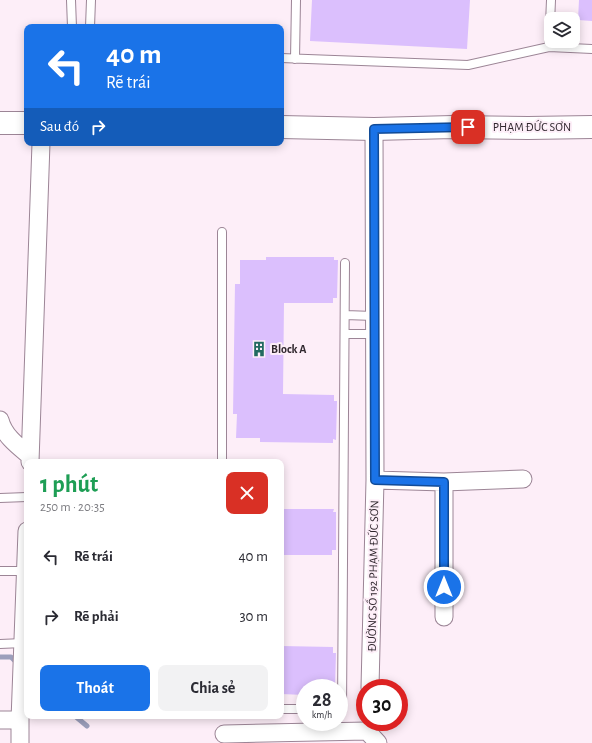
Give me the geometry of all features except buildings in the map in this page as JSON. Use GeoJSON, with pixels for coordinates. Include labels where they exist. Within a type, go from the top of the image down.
{"type":"FeatureCollection","features":[{"type":"Feature","properties":{"kind":"street"},"geometry":{"type":"LineString","coordinates":[[0,123],[24,123]]}},
{"type":"Feature","properties":{"kind":"street","name":"PHẠM ĐỨC SƠN"},"geometry":{"type":"LineString","coordinates":[[284,127],[374,129],[453,127],[592,127]]}},
{"type":"Feature","properties":{"kind":"street","name":"ĐƯỜNG SỐ 192 PHẠM ĐỨC SƠN"},"geometry":{"type":"LineString","coordinates":[[370,679],[375,480],[374,129]]}},
{"type":"Feature","properties":{"kind":"street"},"geometry":{"type":"LineString","coordinates":[[30,459],[41,146]]}},
{"type":"Feature","properties":{"kind":"street"},"geometry":{"type":"LineString","coordinates":[[0,420],[2,427],[10,438],[30,459]]}},
{"type":"Feature","properties":{"kind":"street"},"geometry":{"type":"LineString","coordinates":[[375,480],[444,482],[524,479]]}},
{"type":"Feature","properties":{"kind":"street"},"geometry":{"type":"LineString","coordinates":[[444,482],[444,618]]}},
{"type":"Feature","properties":{"kind":"street"},"geometry":{"type":"LineString","coordinates":[[20,743],[24,619]]}},
{"type":"Feature","properties":{"kind":"street"},"geometry":{"type":"LineString","coordinates":[[0,720],[20,720]]}},
{"type":"Feature","properties":{"kind":"street"},"geometry":{"type":"LineString","coordinates":[[224,734],[367,731],[372,733]]}},
{"type":"Feature","properties":{"kind":"lane"},"geometry":{"type":"LineString","coordinates":[[71,0],[72,24]]}},
{"type":"Feature","properties":{"kind":"lane"},"geometry":{"type":"LineString","coordinates":[[90,24],[91,0]]}},
{"type":"Feature","properties":{"kind":"lane"},"geometry":{"type":"LineString","coordinates":[[295,59],[296,0]]}},
{"type":"Feature","properties":{"kind":"lane"},"geometry":{"type":"LineString","coordinates":[[550,12],[551,0]]}},
{"type":"Feature","properties":{"kind":"lane"},"geometry":{"type":"LineString","coordinates":[[284,58],[468,65],[544,48]]}},
{"type":"Feature","properties":{"kind":"lane"},"geometry":{"type":"LineString","coordinates":[[570,48],[592,49]]}},
{"type":"Feature","properties":{"kind":"lane"},"geometry":{"type":"LineString","coordinates":[[222,232],[222,459]]}},
{"type":"Feature","properties":{"kind":"lane"},"geometry":{"type":"LineString","coordinates":[[342,679],[345,263]]}},
{"type":"Feature","properties":{"kind":"lane"},"geometry":{"type":"LineString","coordinates":[[345,315],[374,316]]}},
{"type":"Feature","properties":{"kind":"lane"},"geometry":{"type":"LineString","coordinates":[[345,334],[374,334]]}},
{"type":"Feature","properties":{"kind":"lane"},"geometry":{"type":"LineString","coordinates":[[0,498],[24,497]]}},
{"type":"Feature","properties":{"kind":"lane"},"geometry":{"type":"LineString","coordinates":[[0,571],[24,571]]}},
{"type":"Feature","properties":{"kind":"lane"},"geometry":{"type":"LineString","coordinates":[[0,644],[23,643]]}},
{"type":"Feature","properties":{"kind":"lane"},"geometry":{"type":"LineString","coordinates":[[284,709],[296,710]]}},
{"type":"Feature","properties":{"kind":"waterway"},"geometry":{"type":"LineString","coordinates":[[0,657],[11,657],[18,664]]}},
{"type":"Feature","properties":{"kind":"waterway"},"geometry":{"type":"LineString","coordinates":[[79,719],[87,726]]}},
{"type":"Feature","properties":{"kind":"place","name":"Block A"},"geometry":{"type":"Point","coordinates":[259,349]}},
{"type":"Feature","properties":{"kind":"route"},"geometry":{"type":"LineString","coordinates":[[444,587],[444,482],[375,480],[374,129],[468,127]]}}]}
